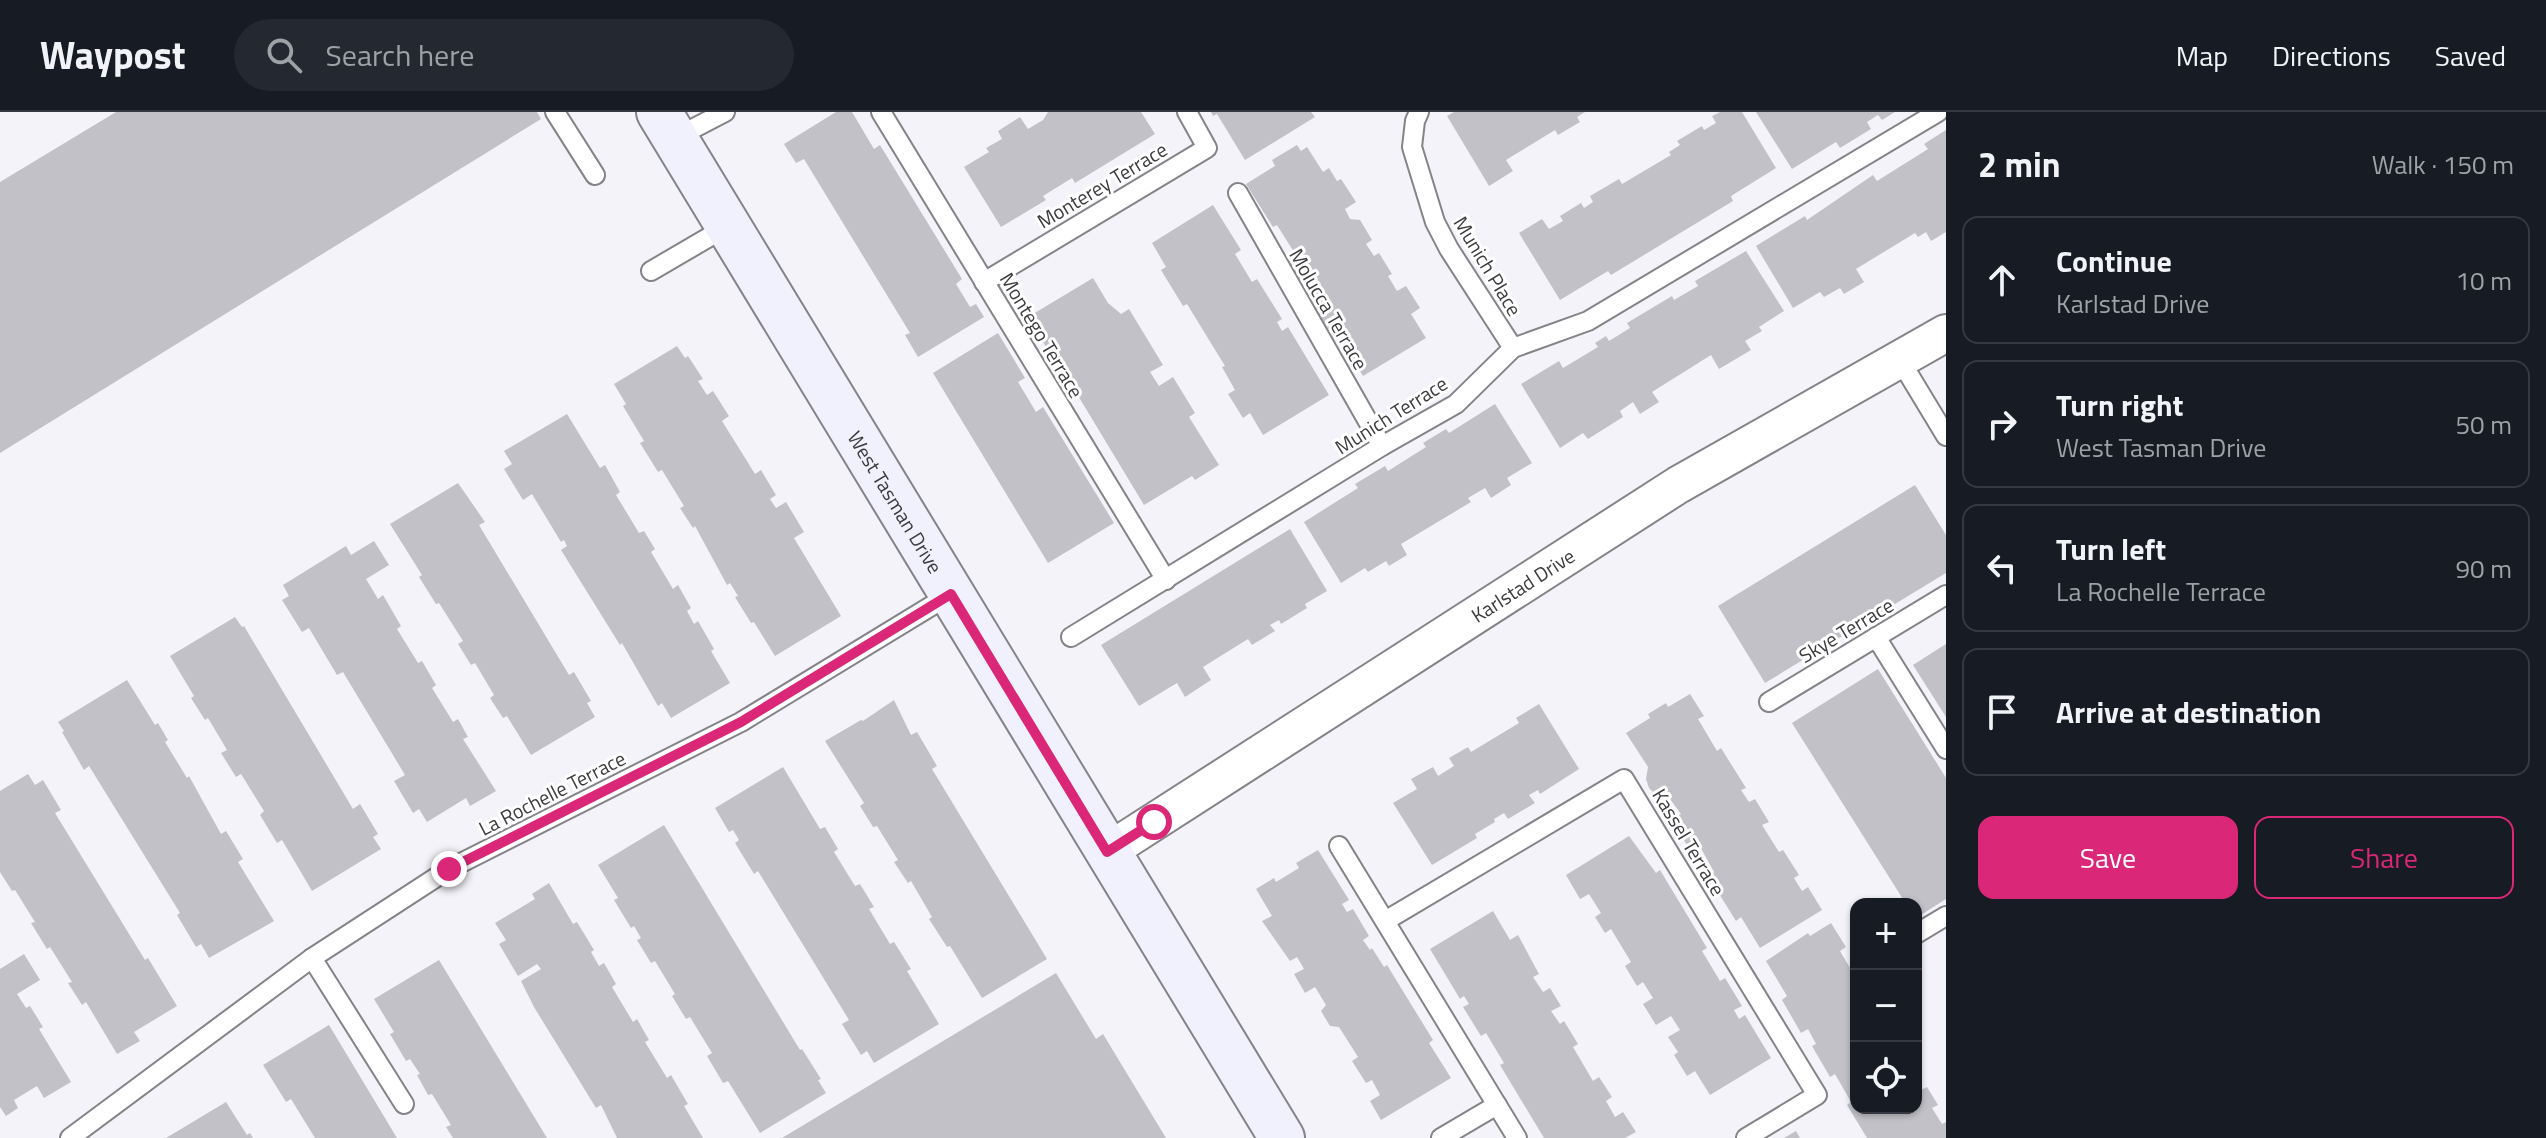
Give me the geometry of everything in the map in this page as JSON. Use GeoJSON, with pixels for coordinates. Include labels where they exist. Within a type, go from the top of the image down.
{"type":"FeatureCollection","features":[{"type":"Feature","properties":{"kind":"street","name":"West Tasman Drive"},"geometry":{"type":"LineString","coordinates":[[667,125],[1282,1138]]}},
{"type":"Feature","properties":{"kind":"street","name":"Karlstad Drive"},"geometry":{"type":"LineString","coordinates":[[1107,852],[1678,485],[1946,333]]}},
{"type":"Feature","properties":{"kind":"lane"},"geometry":{"type":"LineString","coordinates":[[555,112],[595,175]]}},
{"type":"Feature","properties":{"kind":"lane"},"geometry":{"type":"LineString","coordinates":[[667,125],[725,112]]}},
{"type":"Feature","properties":{"kind":"lane","name":"Montego Terrace"},"geometry":{"type":"LineString","coordinates":[[881,112],[1166,580]]}},
{"type":"Feature","properties":{"kind":"lane","name":"Monterey Terrace"},"geometry":{"type":"LineString","coordinates":[[984,282],[1207,148],[1187,112]]}},
{"type":"Feature","properties":{"kind":"lane","name":"Munich Place"},"geometry":{"type":"LineString","coordinates":[[1419,112],[1412,147],[1435,222],[1513,348]]}},
{"type":"Feature","properties":{"kind":"lane","name":"Munich Terrace"},"geometry":{"type":"LineString","coordinates":[[1071,637],[1456,404],[1513,348],[1588,321],[1938,112]]}},
{"type":"Feature","properties":{"kind":"lane","name":"Molucca Terrace"},"geometry":{"type":"LineString","coordinates":[[1238,193],[1382,446]]}},
{"type":"Feature","properties":{"kind":"lane"},"geometry":{"type":"LineString","coordinates":[[651,271],[728,226]]}},
{"type":"Feature","properties":{"kind":"lane"},"geometry":{"type":"LineString","coordinates":[[1900,360],[1946,436]]}},
{"type":"Feature","properties":{"kind":"lane","name":"La Rochelle Terrace"},"geometry":{"type":"LineString","coordinates":[[70,1138],[312,958],[449,869],[741,722],[951,594]]}},
{"type":"Feature","properties":{"kind":"lane","name":"Skye Terrace"},"geometry":{"type":"LineString","coordinates":[[1769,702],[1946,595]]}},
{"type":"Feature","properties":{"kind":"lane"},"geometry":{"type":"LineString","coordinates":[[1876,637],[1946,749]]}},
{"type":"Feature","properties":{"kind":"lane","name":"Kassel Terrace"},"geometry":{"type":"LineString","coordinates":[[1385,921],[1624,779],[1817,1095],[1746,1138]]}},
{"type":"Feature","properties":{"kind":"lane"},"geometry":{"type":"LineString","coordinates":[[1339,846],[1517,1138]]}},
{"type":"Feature","properties":{"kind":"lane"},"geometry":{"type":"LineString","coordinates":[[1922,930],[1946,916]]}},
{"type":"Feature","properties":{"kind":"lane"},"geometry":{"type":"LineString","coordinates":[[312,958],[404,1104]]}},
{"type":"Feature","properties":{"kind":"lane"},"geometry":{"type":"LineString","coordinates":[[1441,1138],[1497,1105]]}},
{"type":"Feature","properties":{"kind":"building"},"geometry":{"type":"Polygon","coordinates":[[[116,112],[537,112],[541,119],[0,453],[0,182],[116,112]]]}},
{"type":"Feature","properties":{"kind":"building"},"geometry":{"type":"Polygon","coordinates":[[[836,112],[852,112],[874,149],[880,145],[962,279],[956,284],[970,307],[976,304],[984,317],[918,357],[905,335],[910,333],[804,159],[796,163],[784,144],[836,112]]]}},
{"type":"Feature","properties":{"kind":"building"},"geometry":{"type":"Polygon","coordinates":[[[1048,112],[1141,112],[1155,134],[1075,183],[1072,178],[1043,196],[1046,200],[1001,227],[964,167],[989,152],[986,148],[1002,139],[998,131],[1020,117],[1028,129],[1043,120],[1048,112]]]}},
{"type":"Feature","properties":{"kind":"building"},"geometry":{"type":"Polygon","coordinates":[[[1211,112],[1311,112],[1315,117],[1245,160],[1217,114],[1213,116],[1211,112]]]}},
{"type":"Feature","properties":{"kind":"building"},"geometry":{"type":"Polygon","coordinates":[[[1454,112],[1585,112],[1577,117],[1580,122],[1558,135],[1555,130],[1506,160],[1513,171],[1489,186],[1447,116],[1454,112]]]}},
{"type":"Feature","properties":{"kind":"building"},"geometry":{"type":"Polygon","coordinates":[[[1720,112],[1742,112],[1776,168],[1731,196],[1733,201],[1611,275],[1608,271],[1560,300],[1519,233],[1542,219],[1549,229],[1563,221],[1560,216],[1581,203],[1584,208],[1593,202],[1590,196],[1619,179],[1622,184],[1671,155],[1669,152],[1680,145],[1677,141],[1702,126],[1704,130],[1716,123],[1712,116],[1720,112]]]}},
{"type":"Feature","properties":{"kind":"building"},"geometry":{"type":"Polygon","coordinates":[[[1756,112],[1895,112],[1882,120],[1878,115],[1867,122],[1871,129],[1840,148],[1836,142],[1792,169],[1756,112]]]}},
{"type":"Feature","properties":{"kind":"building"},"geometry":{"type":"Polygon","coordinates":[[[1946,130],[1946,232],[1931,241],[1926,232],[1918,237],[1915,233],[1856,269],[1864,282],[1844,294],[1840,288],[1824,297],[1820,292],[1793,308],[1756,246],[1805,216],[1807,220],[1873,175],[1877,181],[1928,149],[1924,144],[1946,130]]]}},
{"type":"Feature","properties":{"kind":"building"},"geometry":{"type":"Polygon","coordinates":[[[1297,145],[1301,151],[1307,147],[1323,172],[1329,168],[1337,181],[1341,179],[1356,202],[1345,209],[1350,219],[1360,220],[1372,240],[1366,244],[1374,256],[1379,253],[1392,274],[1388,276],[1397,291],[1406,286],[1420,308],[1411,314],[1426,338],[1363,376],[1340,339],[1336,341],[1315,308],[1320,305],[1289,262],[1297,257],[1277,225],[1273,227],[1246,184],[1275,166],[1272,160],[1297,145]]]}},
{"type":"Feature","properties":{"kind":"building"},"geometry":{"type":"Polygon","coordinates":[[[1213,205],[1241,250],[1235,254],[1252,282],[1257,279],[1282,319],[1277,322],[1282,331],[1288,327],[1329,395],[1263,435],[1250,413],[1243,418],[1228,394],[1235,390],[1222,367],[1225,366],[1187,304],[1183,306],[1161,270],[1166,267],[1152,243],[1213,205]]]}},
{"type":"Feature","properties":{"kind":"building"},"geometry":{"type":"Polygon","coordinates":[[[1746,251],[1784,311],[1759,327],[1762,331],[1745,341],[1751,350],[1719,369],[1711,355],[1652,392],[1659,402],[1640,414],[1633,402],[1620,411],[1623,417],[1588,439],[1583,433],[1560,448],[1521,384],[1559,361],[1563,368],[1598,347],[1595,343],[1606,336],[1609,341],[1630,328],[1627,323],[1672,296],[1674,300],[1698,286],[1695,281],[1746,251]]]}},
{"type":"Feature","properties":{"kind":"building"},"geometry":{"type":"Polygon","coordinates":[[[1093,278],[1108,303],[1121,314],[1129,309],[1163,365],[1150,372],[1159,386],[1173,377],[1195,413],[1189,417],[1219,465],[1195,480],[1192,476],[1144,505],[1074,389],[1078,387],[1061,358],[1055,362],[1028,317],[1093,278]]]}},
{"type":"Feature","properties":{"kind":"building"},"geometry":{"type":"Polygon","coordinates":[[[998,333],[1025,378],[1018,382],[1036,412],[1043,407],[1114,523],[1048,563],[933,373],[998,333]]]}},
{"type":"Feature","properties":{"kind":"building"},"geometry":{"type":"Polygon","coordinates":[[[677,346],[685,358],[688,356],[703,379],[698,381],[707,395],[713,391],[729,416],[722,421],[755,474],[761,470],[776,495],[770,499],[776,508],[786,502],[804,532],[794,538],[841,616],[775,656],[754,622],[751,623],[730,583],[727,585],[695,526],[693,528],[680,508],[684,506],[662,470],[658,472],[640,443],[644,441],[614,384],[677,346]]]}},
{"type":"Feature","properties":{"kind":"building"},"geometry":{"type":"Polygon","coordinates":[[[1495,404],[1532,463],[1507,478],[1511,485],[1491,498],[1485,488],[1468,498],[1471,502],[1401,544],[1407,555],[1389,566],[1386,561],[1368,572],[1365,568],[1341,583],[1304,522],[1358,488],[1355,484],[1385,466],[1388,471],[1426,447],[1423,443],[1446,429],[1449,433],[1495,404]]]}},
{"type":"Feature","properties":{"kind":"building"},"geometry":{"type":"Polygon","coordinates":[[[567,414],[600,468],[605,465],[620,492],[616,495],[639,533],[644,531],[655,549],[651,552],[673,589],[678,585],[691,608],[687,611],[694,624],[698,621],[730,683],[671,718],[662,703],[658,706],[622,643],[620,645],[561,550],[567,546],[564,540],[561,542],[532,494],[523,500],[504,469],[512,464],[504,451],[567,414]]]}},
{"type":"Feature","properties":{"kind":"building"},"geometry":{"type":"Polygon","coordinates":[[[458,483],[485,522],[479,525],[569,675],[574,672],[591,701],[587,703],[595,717],[531,755],[507,716],[503,718],[490,698],[494,695],[475,663],[471,665],[458,644],[463,641],[419,577],[422,575],[390,524],[458,483]]]}},
{"type":"Feature","properties":{"kind":"building"},"geometry":{"type":"Polygon","coordinates":[[[1915,485],[1946,535],[1946,573],[1765,683],[1718,606],[1915,485]]]}},
{"type":"Feature","properties":{"kind":"building"},"geometry":{"type":"Polygon","coordinates":[[[1290,529],[1327,591],[1281,624],[1279,620],[1270,625],[1275,631],[1252,645],[1248,639],[1203,667],[1211,680],[1185,697],[1177,683],[1139,706],[1101,645],[1290,529]]]}},
{"type":"Feature","properties":{"kind":"building"},"geometry":{"type":"Polygon","coordinates":[[[374,541],[389,565],[366,579],[378,599],[383,595],[401,626],[397,629],[418,663],[422,661],[436,685],[432,688],[453,722],[458,719],[468,737],[463,739],[496,791],[470,806],[466,798],[427,822],[419,809],[413,813],[394,781],[405,775],[343,672],[337,675],[309,628],[302,632],[282,600],[289,596],[283,585],[346,546],[351,555],[374,541]]]}},
{"type":"Feature","properties":{"kind":"building"},"geometry":{"type":"Polygon","coordinates":[[[235,617],[244,626],[353,809],[360,804],[378,834],[373,837],[381,849],[312,891],[282,840],[277,843],[260,815],[264,811],[241,774],[236,777],[221,753],[227,750],[208,718],[205,720],[191,698],[194,696],[170,656],[235,617]]]}},
{"type":"Feature","properties":{"kind":"building"},"geometry":{"type":"Polygon","coordinates":[[[1946,644],[1946,717],[1913,665],[1946,644]]]}},
{"type":"Feature","properties":{"kind":"building"},"geometry":{"type":"Polygon","coordinates":[[[1878,669],[1946,778],[1946,899],[1922,914],[1922,898],[1902,898],[1792,723],[1878,669]]]}},
{"type":"Feature","properties":{"kind":"building"},"geometry":{"type":"Polygon","coordinates":[[[127,680],[155,725],[158,723],[168,740],[165,742],[187,778],[189,776],[221,834],[226,831],[243,859],[238,862],[274,921],[209,958],[201,944],[196,947],[177,915],[180,913],[89,766],[84,770],[58,722],[127,680]]]}},
{"type":"Feature","properties":{"kind":"building"},"geometry":{"type":"Polygon","coordinates":[[[1690,694],[1704,716],[1698,719],[1717,751],[1721,748],[1746,788],[1741,790],[1749,802],[1755,799],[1769,822],[1762,825],[1799,875],[1794,878],[1802,891],[1808,887],[1822,910],[1760,948],[1741,917],[1736,921],[1708,876],[1714,872],[1697,841],[1688,847],[1672,820],[1681,814],[1670,799],[1657,796],[1649,788],[1646,779],[1648,767],[1626,733],[1666,703],[1668,707],[1690,694]]]}},
{"type":"Feature","properties":{"kind":"building"},"geometry":{"type":"Polygon","coordinates":[[[894,700],[911,735],[917,732],[937,766],[932,769],[1047,959],[982,998],[929,919],[932,917],[911,881],[908,883],[894,862],[898,860],[860,806],[864,803],[825,741],[894,700]]]}},
{"type":"Feature","properties":{"kind":"building"},"geometry":{"type":"Polygon","coordinates":[[[1539,704],[1579,769],[1540,794],[1538,790],[1529,795],[1535,803],[1508,819],[1504,813],[1494,819],[1495,822],[1475,834],[1477,838],[1432,865],[1393,803],[1417,789],[1411,779],[1433,767],[1438,776],[1454,766],[1449,758],[1468,747],[1471,752],[1519,723],[1516,718],[1539,704]]]}},
{"type":"Feature","properties":{"kind":"building"},"geometry":{"type":"Polygon","coordinates":[[[783,767],[820,829],[825,827],[838,849],[834,852],[855,886],[860,884],[874,907],[869,909],[890,944],[894,942],[911,969],[907,971],[939,1024],[874,1063],[867,1051],[861,1055],[842,1024],[849,1020],[758,871],[754,874],[735,843],[739,840],[733,830],[729,832],[715,808],[783,767]]]}},
{"type":"Feature","properties":{"kind":"building"},"geometry":{"type":"Polygon","coordinates":[[[28,774],[35,785],[43,780],[61,810],[55,813],[145,960],[148,958],[177,1006],[134,1032],[140,1041],[117,1054],[86,1002],[82,1005],[68,983],[72,982],[50,947],[47,949],[31,923],[35,922],[0,872],[0,791],[28,774]]]}},
{"type":"Feature","properties":{"kind":"building"},"geometry":{"type":"Polygon","coordinates":[[[664,825],[800,1050],[821,1079],[818,1080],[826,1093],[760,1133],[728,1081],[723,1083],[707,1056],[712,1053],[690,1017],[686,1019],[655,961],[651,963],[637,940],[641,938],[614,900],[618,898],[598,865],[664,825]]]}},
{"type":"Feature","properties":{"kind":"building"},"geometry":{"type":"Polygon","coordinates":[[[1629,836],[1656,873],[1660,870],[1707,948],[1702,951],[1720,981],[1725,978],[1742,1006],[1734,1010],[1739,1019],[1745,1015],[1771,1058],[1710,1095],[1695,1071],[1687,1076],[1674,1055],[1678,1052],[1668,1037],[1680,1030],[1671,1016],[1656,1025],[1643,1004],[1653,998],[1643,982],[1637,986],[1625,966],[1631,962],[1611,929],[1605,933],[1595,917],[1601,913],[1589,894],[1580,899],[1566,875],[1629,836]]]}},
{"type":"Feature","properties":{"kind":"building"},"geometry":{"type":"Polygon","coordinates":[[[1318,850],[1349,900],[1342,904],[1347,912],[1353,909],[1369,936],[1363,940],[1384,967],[1387,965],[1433,1040],[1429,1043],[1451,1078],[1381,1120],[1370,1101],[1380,1095],[1372,1080],[1366,1083],[1352,1061],[1358,1057],[1339,1027],[1330,1026],[1321,1011],[1326,1005],[1315,987],[1305,993],[1294,974],[1304,969],[1297,957],[1290,961],[1262,921],[1272,916],[1256,889],[1274,878],[1276,882],[1299,868],[1296,863],[1318,850]]]}},
{"type":"Feature","properties":{"kind":"building"},"geometry":{"type":"Polygon","coordinates":[[[549,883],[573,924],[577,922],[594,950],[591,952],[599,966],[604,963],[616,984],[612,987],[633,1022],[637,1019],[649,1040],[645,1042],[667,1078],[671,1075],[688,1104],[684,1106],[703,1138],[617,1138],[601,1105],[596,1108],[534,1007],[521,981],[541,969],[537,964],[518,976],[499,944],[506,940],[495,923],[535,899],[532,894],[549,883]]]}},
{"type":"Feature","properties":{"kind":"building"},"geometry":{"type":"Polygon","coordinates":[[[1493,911],[1510,940],[1518,935],[1539,974],[1533,977],[1543,992],[1550,988],[1561,1006],[1551,1011],[1560,1024],[1564,1021],[1578,1044],[1573,1047],[1593,1081],[1599,1077],[1612,1097],[1606,1101],[1615,1117],[1623,1112],[1636,1132],[1625,1138],[1544,1138],[1500,1065],[1504,1063],[1486,1033],[1481,1036],[1463,1007],[1469,1004],[1464,996],[1460,999],[1430,949],[1493,911]]]}},
{"type":"Feature","properties":{"kind":"building"},"geometry":{"type":"Polygon","coordinates":[[[1831,923],[1846,947],[1840,951],[1850,968],[1850,1100],[1835,1074],[1830,1077],[1812,1046],[1816,1044],[1808,1029],[1801,1033],[1782,1000],[1787,996],[1766,961],[1808,933],[1810,936],[1831,923]]]}},
{"type":"Feature","properties":{"kind":"building"},"geometry":{"type":"Polygon","coordinates":[[[24,954],[40,980],[17,994],[26,1008],[30,1006],[43,1027],[39,1029],[71,1082],[44,1098],[37,1086],[14,1100],[18,1108],[6,1116],[0,1107],[0,969],[24,954]]]}},
{"type":"Feature","properties":{"kind":"building"},"geometry":{"type":"Polygon","coordinates":[[[439,960],[547,1138],[453,1138],[446,1127],[451,1125],[432,1094],[428,1095],[410,1059],[406,1061],[390,1034],[394,1032],[374,999],[439,960]]]}},
{"type":"Feature","properties":{"kind":"building"},"geometry":{"type":"Polygon","coordinates":[[[1056,973],[1096,1039],[1103,1034],[1166,1138],[782,1138],[1056,973]]]}},
{"type":"Feature","properties":{"kind":"building"},"geometry":{"type":"Polygon","coordinates":[[[329,1025],[397,1138],[315,1138],[291,1099],[286,1102],[263,1065],[329,1025]]]}},
{"type":"Feature","properties":{"kind":"building"},"geometry":{"type":"Polygon","coordinates":[[[1927,1087],[1938,1105],[1932,1108],[1942,1124],[1946,1122],[1946,1138],[1867,1138],[1852,1114],[1922,1114],[1922,1090],[1927,1087]]]}},
{"type":"Feature","properties":{"kind":"building"},"geometry":{"type":"Polygon","coordinates":[[[226,1102],[247,1135],[250,1133],[253,1138],[166,1138],[226,1102]]]}},
{"type":"Feature","properties":{"kind":"building"},"geometry":{"type":"Polygon","coordinates":[[[1796,1131],[1800,1138],[1784,1138],[1796,1131]]]}},
{"type":"Feature","properties":{"kind":"route"},"geometry":{"type":"LineString","coordinates":[[449,869],[741,722],[951,594],[1107,852],[1154,822]]}}]}
